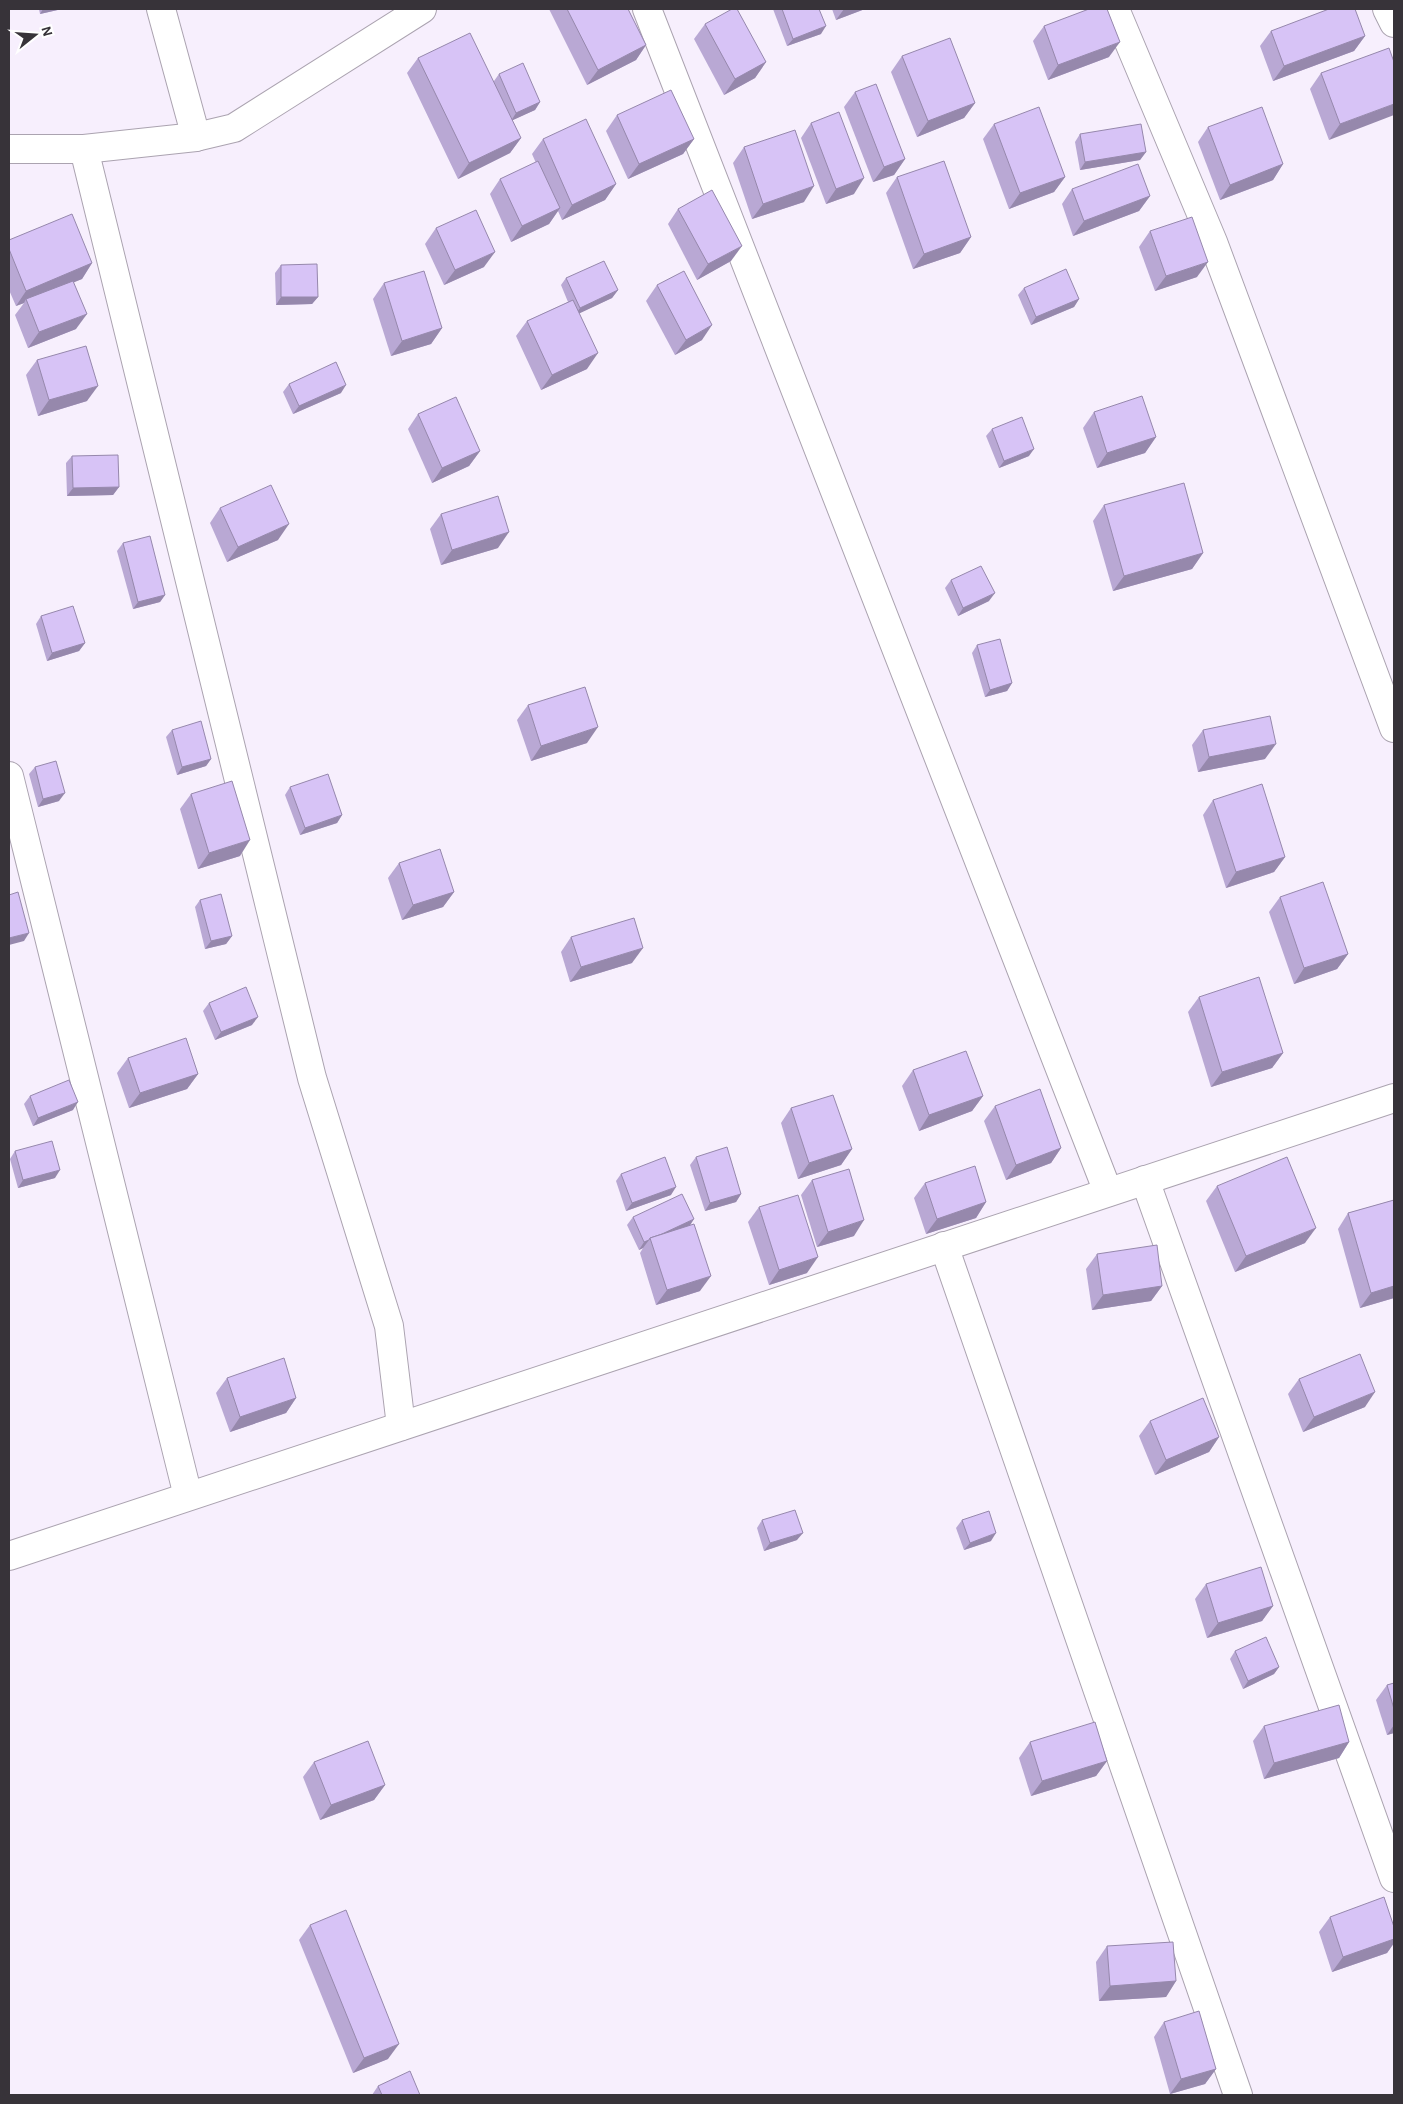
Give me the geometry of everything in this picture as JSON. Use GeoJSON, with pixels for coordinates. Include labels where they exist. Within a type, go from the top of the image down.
{"type":"FeatureCollection","features":[{"type":"Feature","properties":{"kind":"street"},"geometry":{"type":"LineString","coordinates":[[161,9],[196,137]]}},
{"type":"Feature","properties":{"kind":"street"},"geometry":{"type":"LineString","coordinates":[[9,149],[84,149],[196,137],[234,128],[396,17],[422,9]]}},
{"type":"Feature","properties":{"kind":"street"},"geometry":{"type":"LineString","coordinates":[[647,9],[1108,1192]]}},
{"type":"Feature","properties":{"kind":"street"},"geometry":{"type":"LineString","coordinates":[[1115,9],[1213,242],[1394,728]]}},
{"type":"Feature","properties":{"kind":"street"},"geometry":{"type":"LineString","coordinates":[[1387,9],[1394,23]]}},
{"type":"Feature","properties":{"kind":"street"},"geometry":{"type":"LineString","coordinates":[[84,149],[312,1078],[389,1326],[401,1426]]}},
{"type":"Feature","properties":{"kind":"street"},"geometry":{"type":"LineString","coordinates":[[9,776],[188,1496]]}},
{"type":"Feature","properties":{"kind":"street"},"geometry":{"type":"LineString","coordinates":[[9,1556],[1394,1098]]}},
{"type":"Feature","properties":{"kind":"street"},"geometry":{"type":"LineString","coordinates":[[1145,1180],[1394,1878]]}},
{"type":"Feature","properties":{"kind":"street"},"geometry":{"type":"LineString","coordinates":[[944,1246],[1238,2095]]}},
{"type":"Feature","properties":{"kind":"building"},"geometry":{"type":"Polygon","coordinates":[[[567,9],[628,9],[646,45],[598,70],[567,9]]]}},
{"type":"Feature","properties":{"kind":"building"},"geometry":{"type":"Polygon","coordinates":[[[732,9],[737,9],[766,62],[735,79],[705,24],[732,9]]]}},
{"type":"Feature","properties":{"kind":"building"},"geometry":{"type":"Polygon","coordinates":[[[782,9],[819,9],[826,26],[793,39],[782,9]]]}},
{"type":"Feature","properties":{"kind":"building"},"geometry":{"type":"Polygon","coordinates":[[[1089,9],[1107,9],[1120,42],[1058,65],[1044,26],[1089,9]]]}},
{"type":"Feature","properties":{"kind":"building"},"geometry":{"type":"Polygon","coordinates":[[[1329,9],[1355,9],[1365,36],[1284,66],[1271,31],[1329,9]]]}},
{"type":"Feature","properties":{"kind":"building"},"geometry":{"type":"Polygon","coordinates":[[[470,33],[521,138],[469,163],[418,58],[470,33]]]}},
{"type":"Feature","properties":{"kind":"building"},"geometry":{"type":"Polygon","coordinates":[[[950,38],[975,103],[928,121],[902,56],[950,38]]]}},
{"type":"Feature","properties":{"kind":"building"},"geometry":{"type":"Polygon","coordinates":[[[1389,48],[1394,62],[1394,104],[1340,124],[1321,73],[1389,48]]]}},
{"type":"Feature","properties":{"kind":"building"},"geometry":{"type":"Polygon","coordinates":[[[523,63],[540,102],[516,113],[499,74],[523,63]]]}},
{"type":"Feature","properties":{"kind":"building"},"geometry":{"type":"Polygon","coordinates":[[[876,84],[905,159],[884,167],[855,92],[876,84]]]}},
{"type":"Feature","properties":{"kind":"building"},"geometry":{"type":"Polygon","coordinates":[[[671,90],[694,139],[639,164],[617,115],[671,90]]]}},
{"type":"Feature","properties":{"kind":"building"},"geometry":{"type":"Polygon","coordinates":[[[1039,107],[1065,177],[1020,193],[994,124],[1039,107]]]}},
{"type":"Feature","properties":{"kind":"building"},"geometry":{"type":"Polygon","coordinates":[[[1262,107],[1283,164],[1230,185],[1208,127],[1262,107]]]}},
{"type":"Feature","properties":{"kind":"building"},"geometry":{"type":"Polygon","coordinates":[[[839,112],[864,178],[836,189],[811,123],[839,112]]]}},
{"type":"Feature","properties":{"kind":"building"},"geometry":{"type":"Polygon","coordinates":[[[586,119],[616,184],[572,205],[543,139],[586,119]]]}},
{"type":"Feature","properties":{"kind":"building"},"geometry":{"type":"Polygon","coordinates":[[[1141,124],[1146,152],[1085,162],[1080,134],[1141,124]]]}},
{"type":"Feature","properties":{"kind":"building"},"geometry":{"type":"Polygon","coordinates":[[[795,130],[814,186],[763,204],[744,147],[795,130]]]}},
{"type":"Feature","properties":{"kind":"building"},"geometry":{"type":"Polygon","coordinates":[[[538,161],[560,208],[522,226],[500,179],[538,161]]]}},
{"type":"Feature","properties":{"kind":"building"},"geometry":{"type":"Polygon","coordinates":[[[944,161],[971,237],[924,254],[897,177],[944,161]]]}},
{"type":"Feature","properties":{"kind":"building"},"geometry":{"type":"Polygon","coordinates":[[[1138,164],[1150,196],[1084,221],[1072,189],[1138,164]]]}},
{"type":"Feature","properties":{"kind":"building"},"geometry":{"type":"Polygon","coordinates":[[[712,190],[742,246],[708,264],[678,209],[712,190]]]}},
{"type":"Feature","properties":{"kind":"building"},"geometry":{"type":"Polygon","coordinates":[[[476,210],[495,252],[455,270],[436,228],[476,210]]]}},
{"type":"Feature","properties":{"kind":"building"},"geometry":{"type":"Polygon","coordinates":[[[72,214],[92,263],[26,291],[9,249],[9,240],[72,214]]]}},
{"type":"Feature","properties":{"kind":"building"},"geometry":{"type":"Polygon","coordinates":[[[1192,217],[1208,262],[1166,276],[1150,231],[1192,217]]]}},
{"type":"Feature","properties":{"kind":"building"},"geometry":{"type":"Polygon","coordinates":[[[604,261],[618,290],[580,308],[566,278],[604,261]]]}},
{"type":"Feature","properties":{"kind":"building"},"geometry":{"type":"Polygon","coordinates":[[[317,264],[318,297],[281,297],[281,265],[317,264]]]}},
{"type":"Feature","properties":{"kind":"building"},"geometry":{"type":"Polygon","coordinates":[[[1066,269],[1079,299],[1036,317],[1024,288],[1066,269]]]}},
{"type":"Feature","properties":{"kind":"building"},"geometry":{"type":"Polygon","coordinates":[[[424,271],[442,328],[402,341],[384,283],[424,271]]]}},
{"type":"Feature","properties":{"kind":"building"},"geometry":{"type":"Polygon","coordinates":[[[684,271],[712,325],[686,340],[657,285],[684,271]]]}},
{"type":"Feature","properties":{"kind":"building"},"geometry":{"type":"Polygon","coordinates":[[[73,281],[87,314],[39,332],[26,299],[73,281]]]}},
{"type":"Feature","properties":{"kind":"building"},"geometry":{"type":"Polygon","coordinates":[[[573,300],[598,353],[552,375],[527,321],[573,300]]]}},
{"type":"Feature","properties":{"kind":"building"},"geometry":{"type":"Polygon","coordinates":[[[86,346],[98,386],[49,400],[37,360],[86,346]]]}},
{"type":"Feature","properties":{"kind":"building"},"geometry":{"type":"Polygon","coordinates":[[[336,362],[346,385],[299,406],[289,384],[336,362]]]}},
{"type":"Feature","properties":{"kind":"building"},"geometry":{"type":"Polygon","coordinates":[[[1142,396],[1156,437],[1107,453],[1094,412],[1142,396]]]}},
{"type":"Feature","properties":{"kind":"building"},"geometry":{"type":"Polygon","coordinates":[[[456,397],[480,451],[442,468],[418,414],[456,397]]]}},
{"type":"Feature","properties":{"kind":"building"},"geometry":{"type":"Polygon","coordinates":[[[1022,417],[1034,449],[1004,461],[992,429],[1022,417]]]}},
{"type":"Feature","properties":{"kind":"building"},"geometry":{"type":"Polygon","coordinates":[[[118,455],[119,487],[73,488],[72,456],[118,455]]]}},
{"type":"Feature","properties":{"kind":"building"},"geometry":{"type":"Polygon","coordinates":[[[1184,483],[1203,553],[1124,576],[1104,505],[1184,483]]]}},
{"type":"Feature","properties":{"kind":"building"},"geometry":{"type":"Polygon","coordinates":[[[271,485],[289,524],[238,547],[220,508],[271,485]]]}},
{"type":"Feature","properties":{"kind":"building"},"geometry":{"type":"Polygon","coordinates":[[[498,496],[509,532],[452,550],[441,514],[498,496]]]}},
{"type":"Feature","properties":{"kind":"building"},"geometry":{"type":"Polygon","coordinates":[[[150,536],[165,595],[138,602],[123,543],[150,536]]]}},
{"type":"Feature","properties":{"kind":"building"},"geometry":{"type":"Polygon","coordinates":[[[981,566],[995,593],[963,608],[951,580],[981,566]]]}},
{"type":"Feature","properties":{"kind":"building"},"geometry":{"type":"Polygon","coordinates":[[[73,606],[85,643],[52,653],[41,616],[73,606]]]}},
{"type":"Feature","properties":{"kind":"building"},"geometry":{"type":"Polygon","coordinates":[[[1000,639],[1012,683],[990,690],[977,645],[1000,639]]]}},
{"type":"Feature","properties":{"kind":"building"},"geometry":{"type":"Polygon","coordinates":[[[585,687],[598,727],[541,746],[528,705],[585,687]]]}},
{"type":"Feature","properties":{"kind":"building"},"geometry":{"type":"Polygon","coordinates":[[[1270,716],[1276,744],[1209,757],[1203,730],[1270,716]]]}},
{"type":"Feature","properties":{"kind":"building"},"geometry":{"type":"Polygon","coordinates":[[[201,721],[211,759],[182,767],[172,730],[201,721]]]}},
{"type":"Feature","properties":{"kind":"building"},"geometry":{"type":"Polygon","coordinates":[[[56,761],[65,793],[43,799],[35,767],[56,761]]]}},
{"type":"Feature","properties":{"kind":"building"},"geometry":{"type":"Polygon","coordinates":[[[328,774],[342,815],[305,828],[290,787],[328,774]]]}},
{"type":"Feature","properties":{"kind":"building"},"geometry":{"type":"Polygon","coordinates":[[[232,781],[250,840],[209,853],[191,794],[232,781]]]}},
{"type":"Feature","properties":{"kind":"building"},"geometry":{"type":"Polygon","coordinates":[[[1262,784],[1285,857],[1236,872],[1213,800],[1262,784]]]}},
{"type":"Feature","properties":{"kind":"building"},"geometry":{"type":"Polygon","coordinates":[[[440,849],[454,892],[413,905],[399,863],[440,849]]]}},
{"type":"Feature","properties":{"kind":"building"},"geometry":{"type":"Polygon","coordinates":[[[1323,882],[1348,954],[1304,968],[1280,897],[1323,882]]]}},
{"type":"Feature","properties":{"kind":"building"},"geometry":{"type":"Polygon","coordinates":[[[18,892],[29,933],[9,938],[9,895],[18,892]]]}},
{"type":"Feature","properties":{"kind":"building"},"geometry":{"type":"Polygon","coordinates":[[[221,894],[232,936],[211,941],[200,900],[221,894]]]}},
{"type":"Feature","properties":{"kind":"building"},"geometry":{"type":"Polygon","coordinates":[[[634,918],[643,948],[581,967],[571,937],[634,918]]]}},
{"type":"Feature","properties":{"kind":"building"},"geometry":{"type":"Polygon","coordinates":[[[1259,977],[1283,1053],[1222,1072],[1199,997],[1259,977]]]}},
{"type":"Feature","properties":{"kind":"building"},"geometry":{"type":"Polygon","coordinates":[[[246,987],[258,1017],[221,1032],[209,1003],[246,987]]]}},
{"type":"Feature","properties":{"kind":"building"},"geometry":{"type":"Polygon","coordinates":[[[186,1038],[198,1074],[140,1093],[128,1058],[186,1038]]]}},
{"type":"Feature","properties":{"kind":"building"},"geometry":{"type":"Polygon","coordinates":[[[966,1051],[983,1096],[929,1115],[913,1070],[966,1051]]]}},
{"type":"Feature","properties":{"kind":"building"},"geometry":{"type":"Polygon","coordinates":[[[69,1080],[78,1102],[38,1118],[30,1096],[69,1080]]]}},
{"type":"Feature","properties":{"kind":"building"},"geometry":{"type":"Polygon","coordinates":[[[1040,1089],[1061,1148],[1016,1165],[995,1106],[1040,1089]]]}},
{"type":"Feature","properties":{"kind":"building"},"geometry":{"type":"Polygon","coordinates":[[[833,1095],[852,1149],[809,1163],[791,1108],[833,1095]]]}},
{"type":"Feature","properties":{"kind":"building"},"geometry":{"type":"Polygon","coordinates":[[[52,1141],[60,1170],[23,1180],[15,1151],[52,1141]]]}},
{"type":"Feature","properties":{"kind":"building"},"geometry":{"type":"Polygon","coordinates":[[[727,1147],[741,1194],[710,1203],[696,1157],[727,1147]]]}},
{"type":"Feature","properties":{"kind":"building"},"geometry":{"type":"Polygon","coordinates":[[[665,1157],[676,1187],[632,1203],[621,1174],[665,1157]]]}},
{"type":"Feature","properties":{"kind":"building"},"geometry":{"type":"Polygon","coordinates":[[[1287,1157],[1316,1228],[1246,1256],[1217,1186],[1287,1157]]]}},
{"type":"Feature","properties":{"kind":"building"},"geometry":{"type":"Polygon","coordinates":[[[975,1166],[986,1202],[937,1219],[925,1183],[975,1166]]]}},
{"type":"Feature","properties":{"kind":"building"},"geometry":{"type":"Polygon","coordinates":[[[849,1169],[864,1220],[828,1232],[812,1180],[849,1169]]]}},
{"type":"Feature","properties":{"kind":"building"},"geometry":{"type":"Polygon","coordinates":[[[682,1194],[694,1219],[644,1242],[633,1217],[682,1194]]]}},
{"type":"Feature","properties":{"kind":"building"},"geometry":{"type":"Polygon","coordinates":[[[798,1195],[818,1257],[779,1270],[759,1207],[798,1195]]]}},
{"type":"Feature","properties":{"kind":"building"},"geometry":{"type":"Polygon","coordinates":[[[1394,1200],[1394,1286],[1371,1293],[1348,1213],[1394,1200]]]}},
{"type":"Feature","properties":{"kind":"building"},"geometry":{"type":"Polygon","coordinates":[[[694,1224],[711,1276],[667,1290],[650,1238],[694,1224]]]}},
{"type":"Feature","properties":{"kind":"building"},"geometry":{"type":"Polygon","coordinates":[[[1157,1245],[1162,1286],[1103,1295],[1097,1254],[1157,1245]]]}},
{"type":"Feature","properties":{"kind":"building"},"geometry":{"type":"Polygon","coordinates":[[[1360,1354],[1375,1392],[1314,1417],[1299,1379],[1360,1354]]]}},
{"type":"Feature","properties":{"kind":"building"},"geometry":{"type":"Polygon","coordinates":[[[284,1358],[296,1398],[240,1417],[227,1378],[284,1358]]]}},
{"type":"Feature","properties":{"kind":"building"},"geometry":{"type":"Polygon","coordinates":[[[1203,1398],[1219,1437],[1166,1460],[1150,1421],[1203,1398]]]}},
{"type":"Feature","properties":{"kind":"building"},"geometry":{"type":"Polygon","coordinates":[[[795,1510],[803,1533],[770,1543],[762,1520],[795,1510]]]}},
{"type":"Feature","properties":{"kind":"building"},"geometry":{"type":"Polygon","coordinates":[[[989,1511],[996,1533],[970,1543],[962,1520],[989,1511]]]}},
{"type":"Feature","properties":{"kind":"building"},"geometry":{"type":"Polygon","coordinates":[[[1261,1567],[1273,1606],[1218,1623],[1206,1584],[1261,1567]]]}},
{"type":"Feature","properties":{"kind":"building"},"geometry":{"type":"Polygon","coordinates":[[[1266,1637],[1279,1667],[1248,1681],[1235,1651],[1266,1637]]]}},
{"type":"Feature","properties":{"kind":"building"},"geometry":{"type":"Polygon","coordinates":[[[1394,1683],[1394,1709],[1387,1685],[1394,1683]]]}},
{"type":"Feature","properties":{"kind":"building"},"geometry":{"type":"Polygon","coordinates":[[[1339,1705],[1349,1742],[1274,1763],[1264,1726],[1339,1705]]]}},
{"type":"Feature","properties":{"kind":"building"},"geometry":{"type":"Polygon","coordinates":[[[1095,1722],[1107,1761],[1042,1781],[1030,1742],[1095,1722]]]}},
{"type":"Feature","properties":{"kind":"building"},"geometry":{"type":"Polygon","coordinates":[[[368,1741],[385,1785],[331,1805],[314,1762],[368,1741]]]}},
{"type":"Feature","properties":{"kind":"building"},"geometry":{"type":"Polygon","coordinates":[[[1384,1897],[1394,1927],[1394,1939],[1343,1957],[1330,1917],[1384,1897]]]}},
{"type":"Feature","properties":{"kind":"building"},"geometry":{"type":"Polygon","coordinates":[[[346,1910],[399,2044],[364,2058],[310,1925],[346,1910]]]}},
{"type":"Feature","properties":{"kind":"building"},"geometry":{"type":"Polygon","coordinates":[[[1173,1942],[1176,1981],[1110,1986],[1107,1946],[1173,1942]]]}},
{"type":"Feature","properties":{"kind":"building"},"geometry":{"type":"Polygon","coordinates":[[[1199,2011],[1216,2069],[1181,2079],[1164,2022],[1199,2011]]]}},
{"type":"Feature","properties":{"kind":"building"},"geometry":{"type":"Polygon","coordinates":[[[410,2071],[420,2095],[382,2095],[378,2086],[410,2071]]]}}]}
